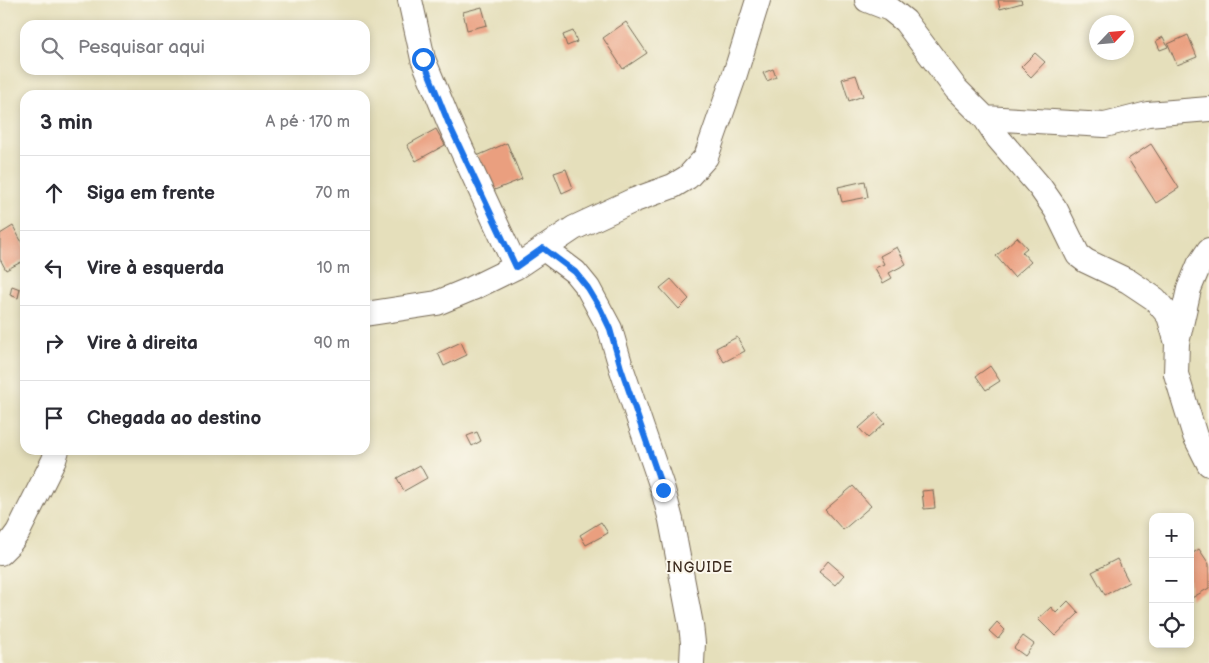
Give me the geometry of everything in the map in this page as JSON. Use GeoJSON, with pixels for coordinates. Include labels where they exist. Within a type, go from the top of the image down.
{"type":"FeatureCollection","features":[{"type":"Feature","properties":{"kind":"street"},"geometry":{"type":"LineString","coordinates":[[410,0],[423,59],[448,122],[516,267]]}},
{"type":"Feature","properties":{"kind":"street"},"geometry":{"type":"LineString","coordinates":[[370,313],[437,303],[473,288],[516,267],[574,228],[673,186],[688,177],[706,157],[758,0]]}},
{"type":"Feature","properties":{"kind":"street"},"geometry":{"type":"LineString","coordinates":[[867,0],[890,9],[905,21],[956,89],[984,118],[998,138],[1040,187],[1056,210],[1078,255],[1086,261],[1128,281],[1156,299],[1169,316],[1177,343]]}},
{"type":"Feature","properties":{"kind":"street"},"geometry":{"type":"LineString","coordinates":[[984,118],[1105,125],[1148,114],[1209,109]]}},
{"type":"Feature","properties":{"kind":"street"},"geometry":{"type":"LineString","coordinates":[[543,248],[575,272],[588,288],[610,329],[621,368],[663,490],[671,520],[691,625],[693,663]]}},
{"type":"Feature","properties":{"kind":"street"},"geometry":{"type":"LineString","coordinates":[[1209,250],[1199,265],[1189,289],[1177,343],[1176,374],[1195,436],[1209,464]]}},
{"type":"Feature","properties":{"kind":"street"},"geometry":{"type":"LineString","coordinates":[[0,553],[10,544],[18,532],[56,455]]}},
{"type":"Feature","properties":{"kind":"building"},"geometry":{"type":"Polygon","coordinates":[[[998,0],[1021,0],[1022,3],[1000,9],[998,0]]]}},
{"type":"Feature","properties":{"kind":"building"},"geometry":{"type":"Polygon","coordinates":[[[482,7],[487,25],[467,30],[463,12],[482,7]]]}},
{"type":"Feature","properties":{"kind":"building"},"geometry":{"type":"Polygon","coordinates":[[[626,22],[647,53],[623,69],[603,38],[626,22]]]}},
{"type":"Feature","properties":{"kind":"building"},"geometry":{"type":"Polygon","coordinates":[[[573,31],[577,42],[567,46],[563,35],[573,31]]]}},
{"type":"Feature","properties":{"kind":"building"},"geometry":{"type":"Polygon","coordinates":[[[1188,35],[1197,57],[1177,65],[1168,44],[1188,35]]]}},
{"type":"Feature","properties":{"kind":"building"},"geometry":{"type":"Polygon","coordinates":[[[1163,37],[1168,47],[1160,50],[1156,41],[1163,37]]]}},
{"type":"Feature","properties":{"kind":"building"},"geometry":{"type":"Polygon","coordinates":[[[1035,53],[1045,62],[1031,77],[1021,67],[1035,53]]]}},
{"type":"Feature","properties":{"kind":"building"},"geometry":{"type":"Polygon","coordinates":[[[773,69],[776,77],[767,81],[763,73],[773,69]]]}},
{"type":"Feature","properties":{"kind":"building"},"geometry":{"type":"Polygon","coordinates":[[[856,75],[863,96],[849,101],[842,79],[856,75]]]}},
{"type":"Feature","properties":{"kind":"building"},"geometry":{"type":"Polygon","coordinates":[[[436,129],[445,145],[416,161],[407,145],[436,129]]]}},
{"type":"Feature","properties":{"kind":"building"},"geometry":{"type":"Polygon","coordinates":[[[507,143],[522,179],[492,191],[477,156],[507,143]]]}},
{"type":"Feature","properties":{"kind":"building"},"geometry":{"type":"Polygon","coordinates":[[[1151,144],[1179,188],[1156,203],[1128,159],[1151,144]]]}},
{"type":"Feature","properties":{"kind":"building"},"geometry":{"type":"Polygon","coordinates":[[[566,169],[573,188],[562,193],[554,173],[566,169]]]}},
{"type":"Feature","properties":{"kind":"building"},"geometry":{"type":"Polygon","coordinates":[[[865,181],[868,197],[842,202],[838,187],[865,181]]]}},
{"type":"Feature","properties":{"kind":"building"},"geometry":{"type":"Polygon","coordinates":[[[13,226],[20,239],[20,263],[6,270],[0,259],[0,234],[13,226]]]}},
{"type":"Feature","properties":{"kind":"building"},"geometry":{"type":"Polygon","coordinates":[[[1017,237],[1027,248],[1022,252],[1031,262],[1014,277],[996,256],[1017,237]]]}},
{"type":"Feature","properties":{"kind":"building"},"geometry":{"type":"Polygon","coordinates":[[[897,247],[906,264],[889,273],[892,278],[883,283],[875,268],[884,264],[880,256],[897,247]]]}},
{"type":"Feature","properties":{"kind":"building"},"geometry":{"type":"Polygon","coordinates":[[[671,279],[689,299],[679,309],[660,288],[671,279]]]}},
{"type":"Feature","properties":{"kind":"building"},"geometry":{"type":"Polygon","coordinates":[[[12,286],[20,289],[18,298],[10,295],[12,286]]]}},
{"type":"Feature","properties":{"kind":"building"},"geometry":{"type":"Polygon","coordinates":[[[737,337],[745,351],[724,362],[716,348],[737,337]]]}},
{"type":"Feature","properties":{"kind":"building"},"geometry":{"type":"Polygon","coordinates":[[[461,342],[467,355],[444,366],[438,353],[461,342]]]}},
{"type":"Feature","properties":{"kind":"building"},"geometry":{"type":"Polygon","coordinates":[[[990,366],[1000,381],[986,390],[976,376],[990,366]]]}},
{"type":"Feature","properties":{"kind":"building"},"geometry":{"type":"Polygon","coordinates":[[[876,413],[885,423],[868,438],[859,428],[876,413]]]}},
{"type":"Feature","properties":{"kind":"building"},"geometry":{"type":"Polygon","coordinates":[[[477,432],[481,441],[472,446],[467,436],[477,432]]]}},
{"type":"Feature","properties":{"kind":"building"},"geometry":{"type":"Polygon","coordinates":[[[420,465],[427,478],[404,491],[397,478],[420,465]]]}},
{"type":"Feature","properties":{"kind":"building"},"geometry":{"type":"Polygon","coordinates":[[[853,486],[871,506],[843,530],[825,510],[853,486]]]}},
{"type":"Feature","properties":{"kind":"building"},"geometry":{"type":"Polygon","coordinates":[[[933,490],[935,508],[924,509],[922,491],[933,490]]]}},
{"type":"Feature","properties":{"kind":"building"},"geometry":{"type":"Polygon","coordinates":[[[601,522],[608,533],[586,545],[580,535],[601,522]]]}},
{"type":"Feature","properties":{"kind":"building"},"geometry":{"type":"Polygon","coordinates":[[[1199,549],[1209,564],[1209,588],[1194,597],[1194,558],[1194,552],[1199,549]]]}},
{"type":"Feature","properties":{"kind":"building"},"geometry":{"type":"Polygon","coordinates":[[[1117,559],[1129,582],[1105,595],[1092,572],[1117,559]]]}},
{"type":"Feature","properties":{"kind":"building"},"geometry":{"type":"Polygon","coordinates":[[[828,561],[844,575],[835,585],[819,572],[828,561]]]}},
{"type":"Feature","properties":{"kind":"building"},"geometry":{"type":"Polygon","coordinates":[[[1068,601],[1079,613],[1055,636],[1038,619],[1051,607],[1056,613],[1068,601]]]}},
{"type":"Feature","properties":{"kind":"building"},"geometry":{"type":"Polygon","coordinates":[[[997,622],[1005,630],[998,639],[989,631],[997,622]]]}},
{"type":"Feature","properties":{"kind":"building"},"geometry":{"type":"Polygon","coordinates":[[[1023,636],[1034,644],[1025,656],[1014,648],[1023,636]]]}},
{"type":"Feature","properties":{"kind":"district","name":"INGUIDE"},"geometry":{"type":"Point","coordinates":[700,567]}},
{"type":"Feature","properties":{"kind":"route"},"geometry":{"type":"LineString","coordinates":[[423,59],[448,122],[516,267],[543,248],[575,272],[588,288],[600,308],[616,346],[621,368],[663,490]]}}]}
